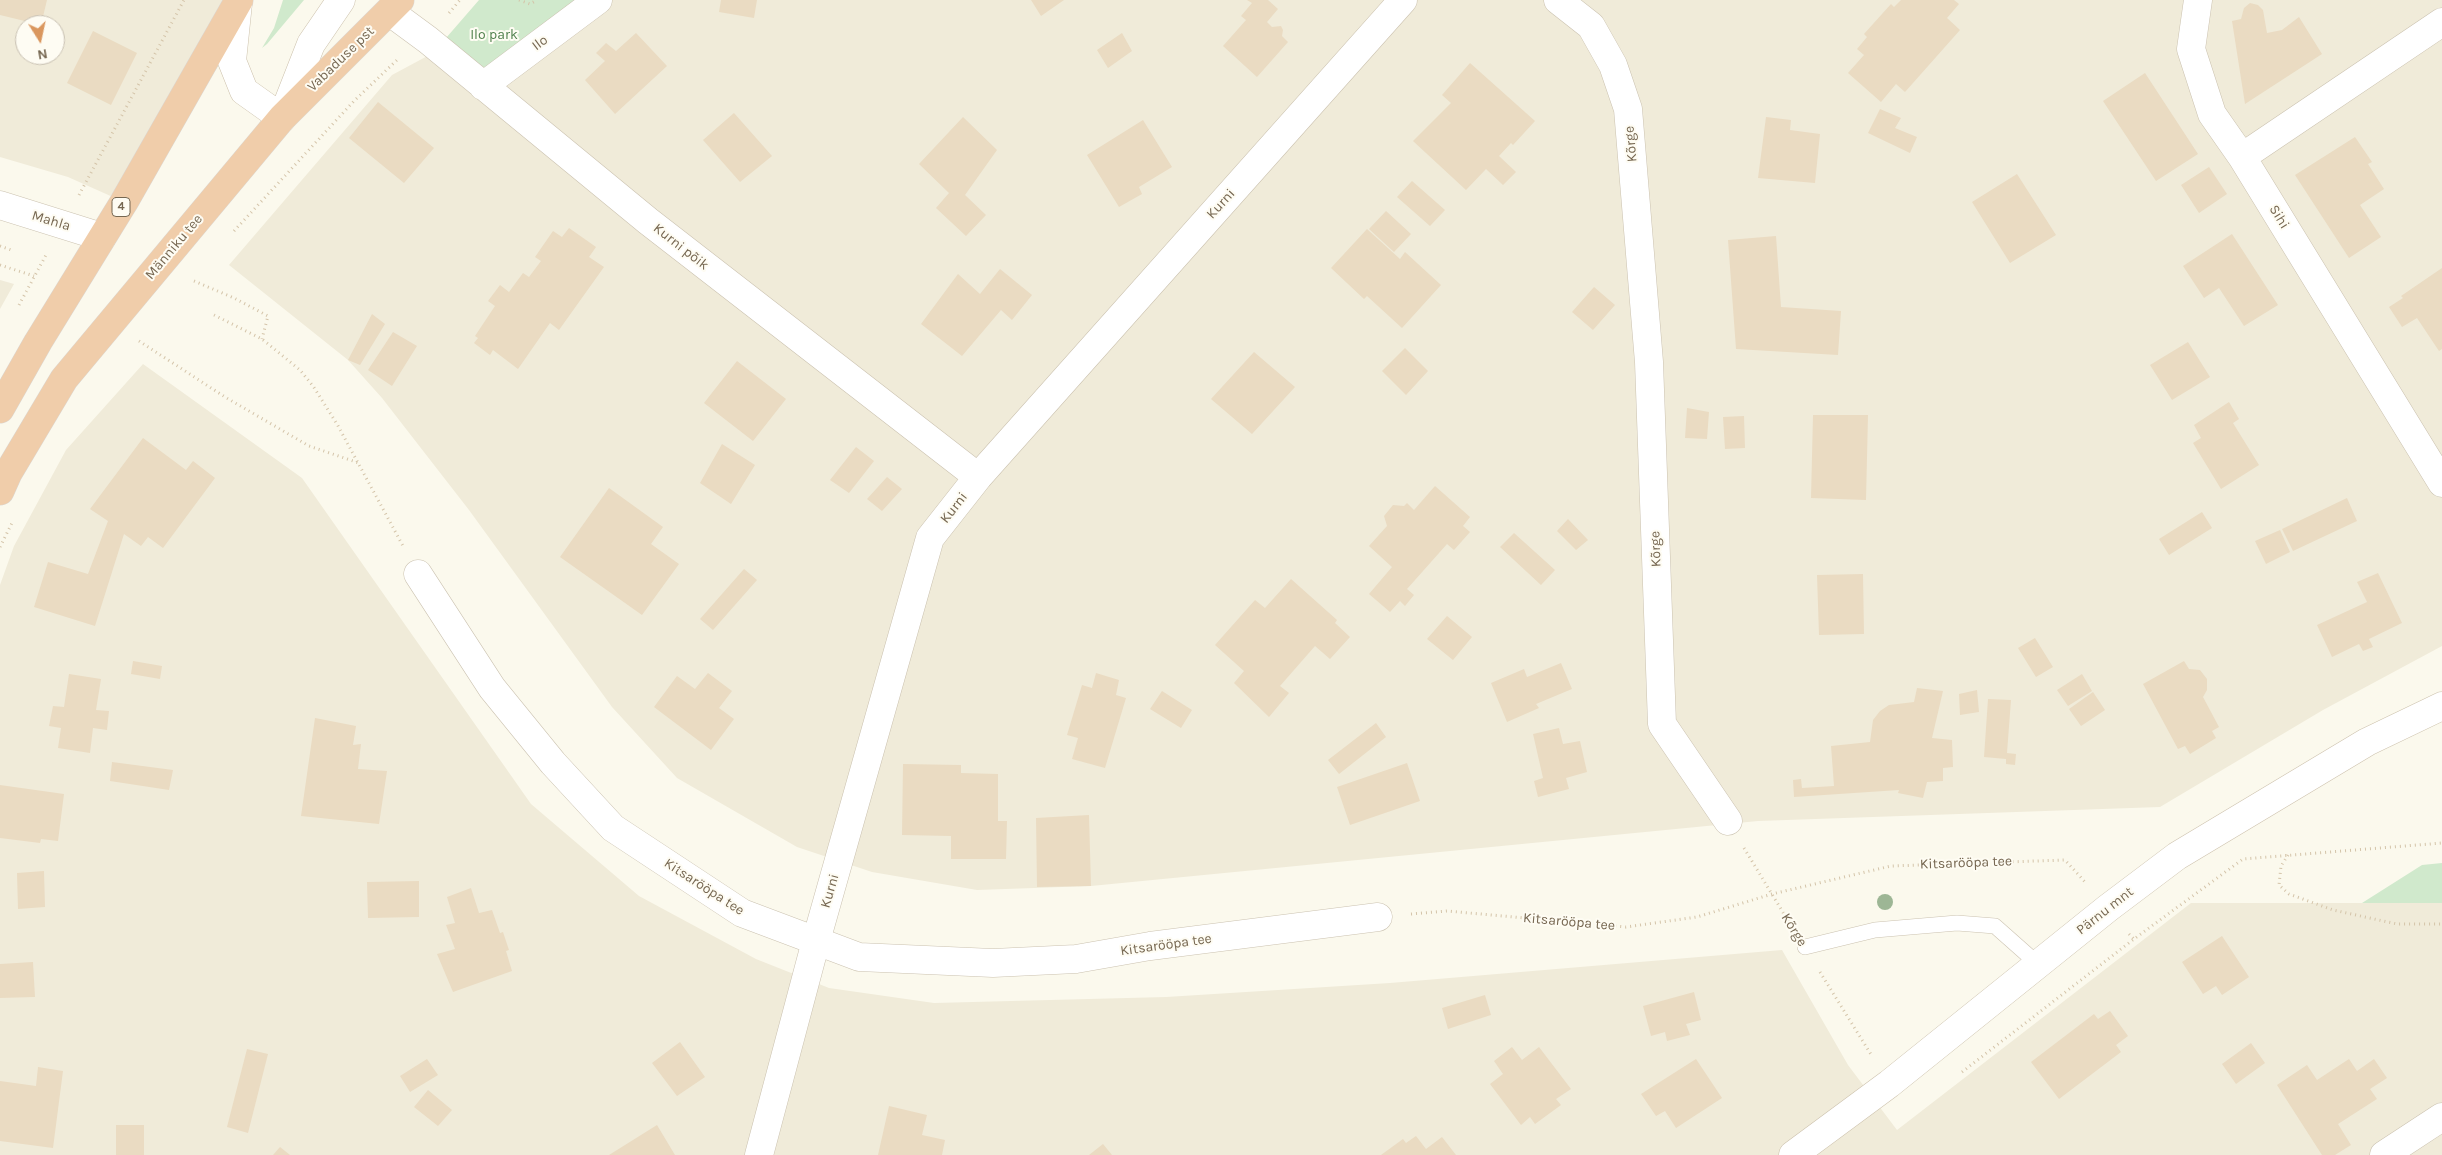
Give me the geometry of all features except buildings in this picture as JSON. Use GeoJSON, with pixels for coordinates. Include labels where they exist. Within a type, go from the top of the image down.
{"type":"FeatureCollection","features":[{"type":"Feature","properties":{"kind":"highway","name":"4"},"geometry":{"type":"LineString","coordinates":[[0,409],[238,2]]}},
{"type":"Feature","properties":{"kind":"highway","name":"Vabaduse pst"},"geometry":{"type":"LineString","coordinates":[[282,118],[395,6]]}},
{"type":"Feature","properties":{"kind":"highway","name":"Männiku tee"},"geometry":{"type":"LineString","coordinates":[[0,491],[8,473],[64,379],[282,118]]}},
{"type":"Feature","properties":{"kind":"street","name":"Männiku tee"},"geometry":{"type":"LineString","coordinates":[[282,118],[311,44],[341,0]]}},
{"type":"Feature","properties":{"kind":"street","name":"Ilo"},"geometry":{"type":"LineString","coordinates":[[483,86],[598,0]]}},
{"type":"Feature","properties":{"kind":"street","name":"Kurni"},"geometry":{"type":"LineString","coordinates":[[759,1155],[816,941],[930,538],[978,477],[1403,0]]}},
{"type":"Feature","properties":{"kind":"street","name":"Kõrge"},"geometry":{"type":"LineString","coordinates":[[1558,0],[1591,26],[1613,65],[1628,109],[1649,362],[1662,724],[1728,821]]}},
{"type":"Feature","properties":{"kind":"street","name":"Sihi"},"geometry":{"type":"LineString","coordinates":[[2198,0],[2191,49],[2212,114],[2242,157],[2442,483]]}},
{"type":"Feature","properties":{"kind":"street"},"geometry":{"type":"LineString","coordinates":[[238,2],[232,61],[244,90],[282,118]]}},
{"type":"Feature","properties":{"kind":"street","name":"Kurni põik"},"geometry":{"type":"LineString","coordinates":[[395,6],[428,40],[648,222],[978,477]]}},
{"type":"Feature","properties":{"kind":"street"},"geometry":{"type":"LineString","coordinates":[[2242,157],[2442,22]]}},
{"type":"Feature","properties":{"kind":"street","name":"Mahla"},"geometry":{"type":"LineString","coordinates":[[0,205],[102,237]]}},
{"type":"Feature","properties":{"kind":"street","name":"Kitsarööpa tee"},"geometry":{"type":"LineString","coordinates":[[418,574],[492,688],[552,763],[613,828],[742,913],[859,957],[993,964],[1076,959],[1150,946],[1378,917]]}},
{"type":"Feature","properties":{"kind":"street","name":"Pärnu mnt"},"geometry":{"type":"LineString","coordinates":[[1793,1155],[1889,1084],[2108,908],[2177,856],[2367,742],[2442,706]]}},
{"type":"Feature","properties":{"kind":"street"},"geometry":{"type":"LineString","coordinates":[[2384,1155],[2442,1117]]}},
{"type":"Feature","properties":{"kind":"lane"},"geometry":{"type":"LineString","coordinates":[[1804,947],[1875,930],[1966,924],[1995,926],[2039,965]]}},
{"type":"Feature","properties":{"kind":"path"},"geometry":{"type":"LineString","coordinates":[[17,307],[184,0]]}},
{"type":"Feature","properties":{"kind":"path"},"geometry":{"type":"LineString","coordinates":[[519,0],[530,4],[537,1]]}},
{"type":"Feature","properties":{"kind":"path"},"geometry":{"type":"LineString","coordinates":[[233,233],[395,61],[428,40]]}},
{"type":"Feature","properties":{"kind":"path"},"geometry":{"type":"LineString","coordinates":[[0,246],[14,251]]}},
{"type":"Feature","properties":{"kind":"path"},"geometry":{"type":"LineString","coordinates":[[0,265],[34,276]]}},
{"type":"Feature","properties":{"kind":"path"},"geometry":{"type":"LineString","coordinates":[[188,287],[198,274]]}},
{"type":"Feature","properties":{"kind":"path"},"geometry":{"type":"LineString","coordinates":[[194,280],[268,316],[262,339]]}},
{"type":"Feature","properties":{"kind":"path"},"geometry":{"type":"LineString","coordinates":[[214,315],[262,339],[300,370],[313,386],[359,463],[418,574]]}},
{"type":"Feature","properties":{"kind":"path"},"geometry":{"type":"LineString","coordinates":[[145,334],[139,341],[225,397],[309,446],[359,463]]}},
{"type":"Feature","properties":{"kind":"path","name":"Kõrge"},"geometry":{"type":"LineString","coordinates":[[1728,821],[1875,1060]]}},
{"type":"Feature","properties":{"kind":"path"},"geometry":{"type":"LineString","coordinates":[[1960,1073],[2134,939],[2243,859],[2442,843]]}},
{"type":"Feature","properties":{"kind":"path"},"geometry":{"type":"LineString","coordinates":[[2288,855],[2281,866],[2279,885],[2290,894],[2333,910],[2397,924],[2442,924]]}},
{"type":"Feature","properties":{"kind":"path","name":"Kitsarööpa tee"},"geometry":{"type":"LineString","coordinates":[[1378,917],[1447,912],[1626,927],[1697,917],[1772,894],[1891,866],[2065,860]]}},
{"type":"Feature","properties":{"kind":"shaded area"},"geometry":{"type":"Polygon","coordinates":[[[0,0],[238,0],[124,202],[68,177],[0,157],[0,0]]]}},
{"type":"Feature","properties":{"kind":"shaded area"},"geometry":{"type":"Polygon","coordinates":[[[598,0],[2442,0],[2442,646],[2323,710],[2160,807],[1758,821],[1091,886],[977,890],[872,872],[797,847],[677,778],[612,707],[469,510],[382,398],[348,360],[229,265],[392,75],[433,53],[598,0]]]}},
{"type":"Feature","properties":{"kind":"shaded area"},"geometry":{"type":"Polygon","coordinates":[[[0,280],[14,284],[0,309],[0,280]]]}},
{"type":"Feature","properties":{"kind":"shaded area"},"geometry":{"type":"Polygon","coordinates":[[[143,364],[302,478],[531,804],[639,896],[756,959],[829,988],[934,1003],[1166,997],[1390,983],[1782,950],[1848,1065],[1897,1130],[2191,903],[2442,903],[2442,1155],[0,1155],[0,585],[14,546],[66,450],[143,364]]]}},
{"type":"Feature","properties":{"kind":"green space"},"geometry":{"type":"Polygon","coordinates":[[[283,0],[304,0],[262,48],[274,28],[283,0]]]}},
{"type":"Feature","properties":{"kind":"green space","name":"Ilo park"},"geometry":{"type":"Polygon","coordinates":[[[479,0],[598,0],[483,86],[433,53],[479,0]]]}},
{"type":"Feature","properties":{"kind":"green space"},"geometry":{"type":"Polygon","coordinates":[[[2442,863],[2442,903],[2362,903],[2422,865],[2442,863]]]}}]}
